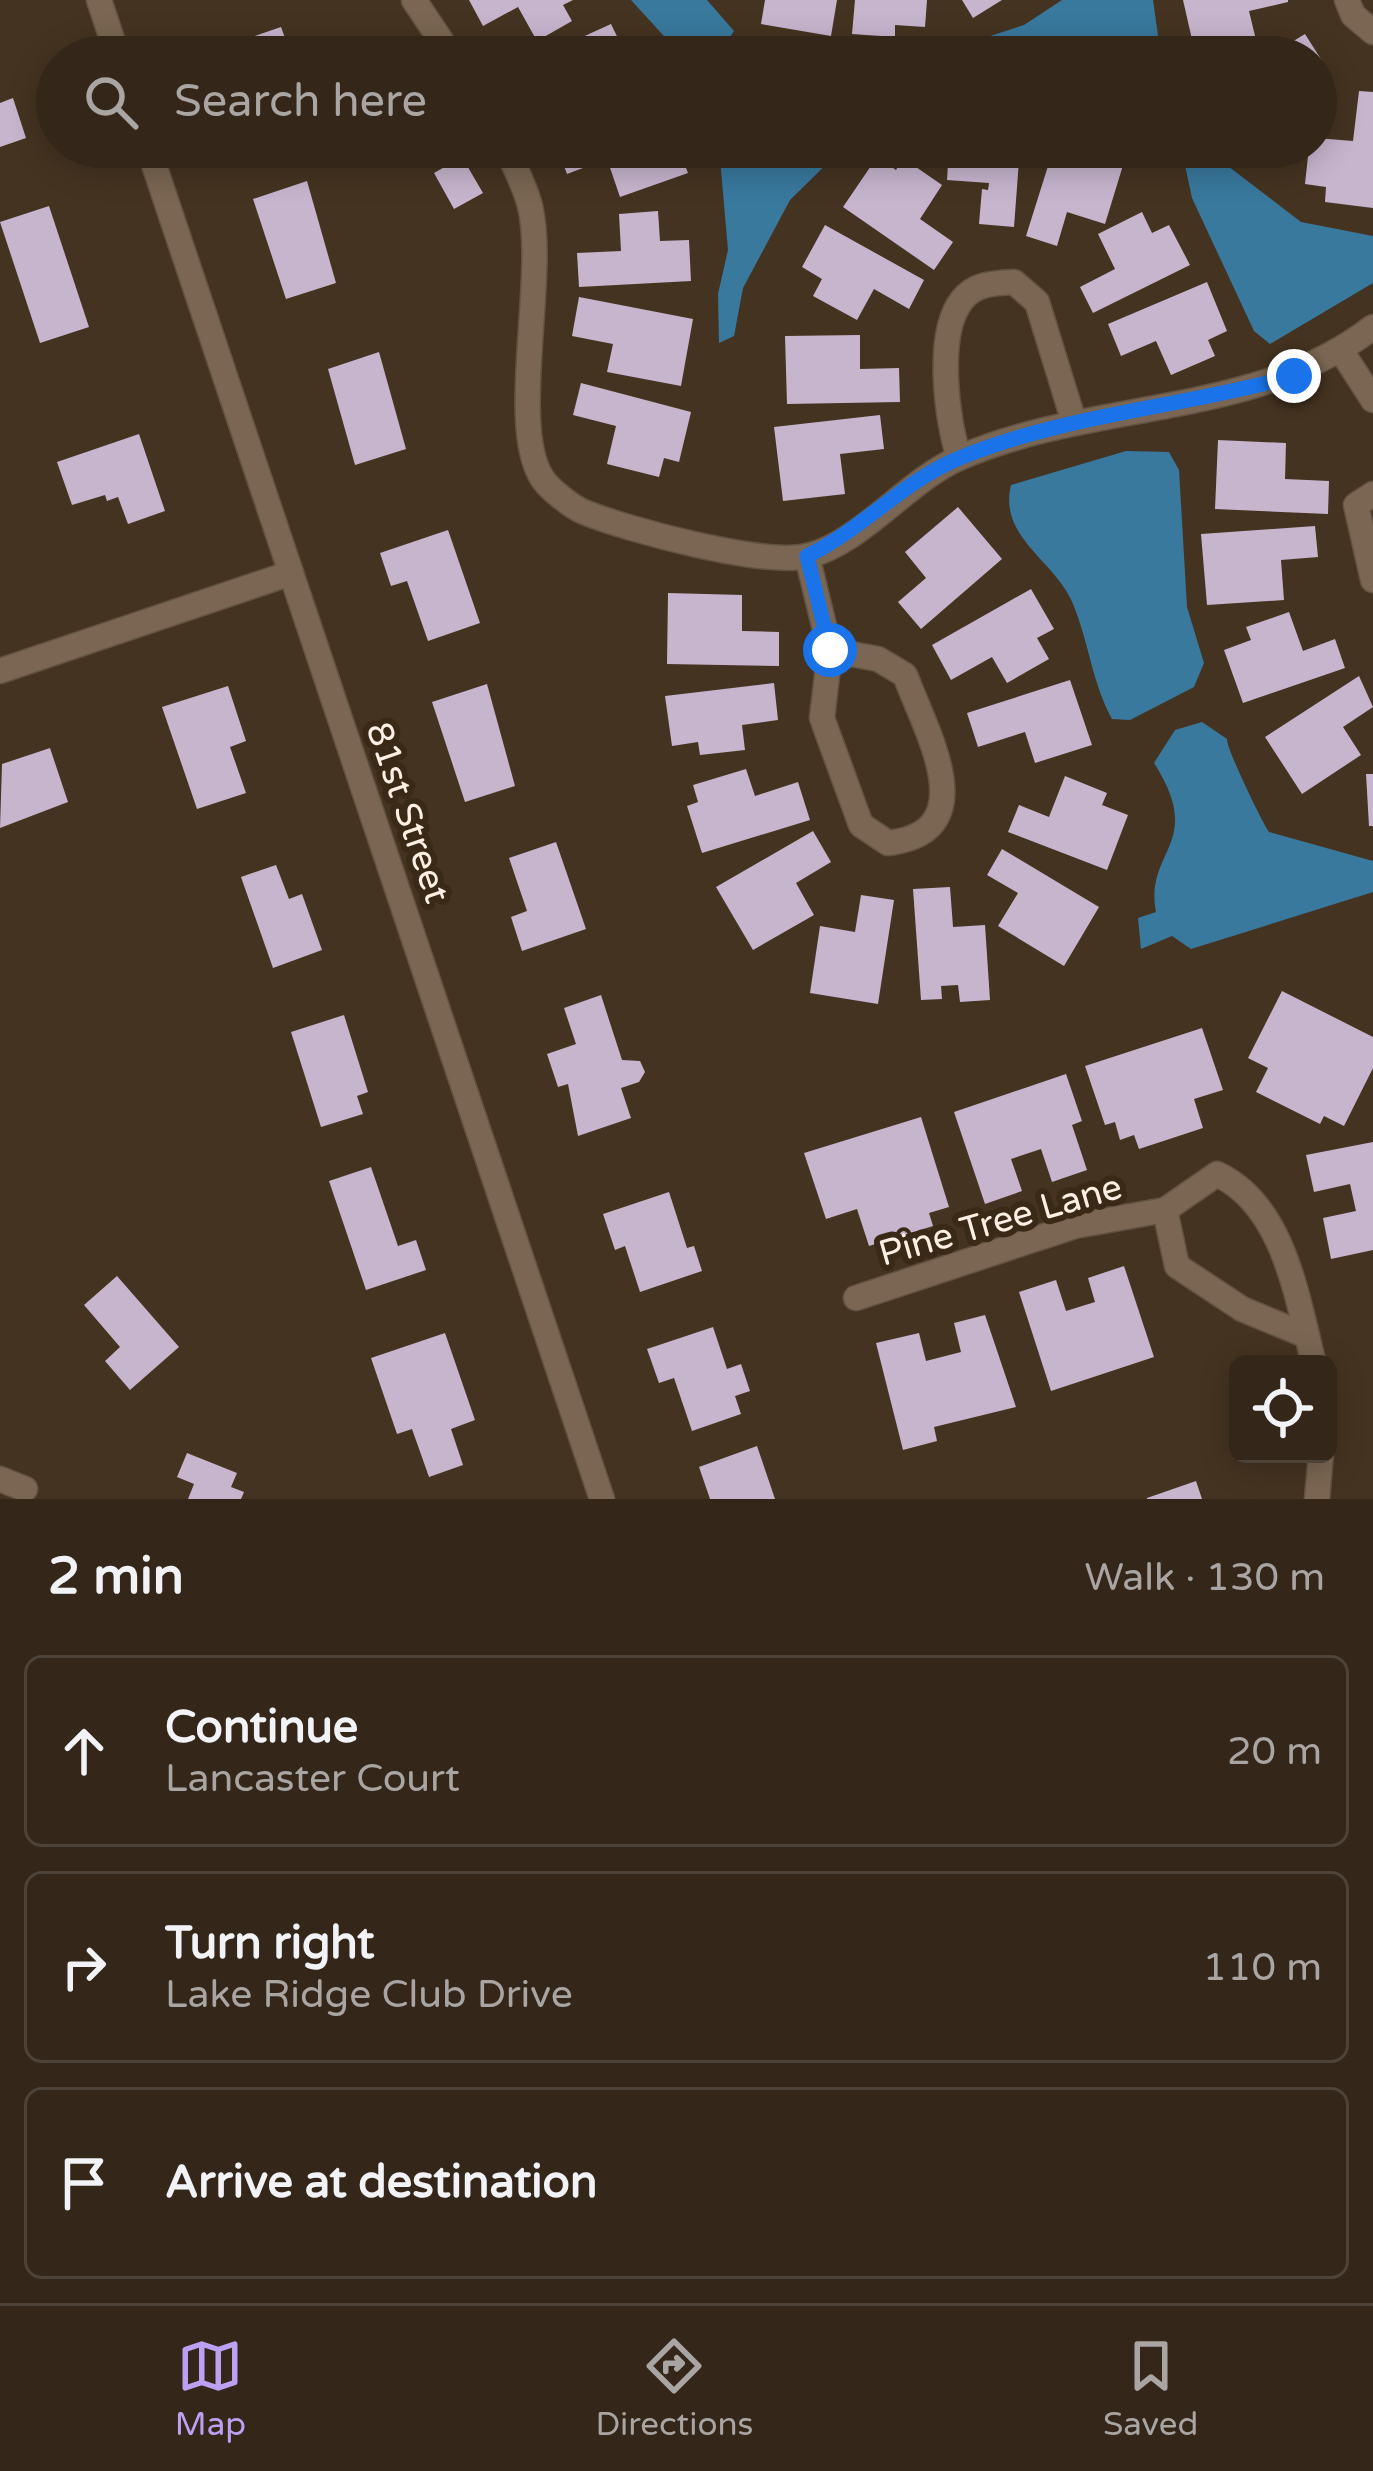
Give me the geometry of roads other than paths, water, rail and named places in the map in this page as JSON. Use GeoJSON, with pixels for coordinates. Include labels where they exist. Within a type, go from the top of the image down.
{"type":"FeatureCollection","features":[{"type":"Feature","properties":{"kind":"street"},"geometry":{"type":"LineString","coordinates":[[98,0],[111,36]]}},
{"type":"Feature","properties":{"kind":"street"},"geometry":{"type":"LineString","coordinates":[[413,0],[438,36]]}},
{"type":"Feature","properties":{"kind":"street"},"geometry":{"type":"LineString","coordinates":[[1347,0],[1353,14],[1373,32]]}},
{"type":"Feature","properties":{"kind":"street","name":"81st Street"},"geometry":{"type":"LineString","coordinates":[[155,168],[602,1499]]}},
{"type":"Feature","properties":{"kind":"street"},"geometry":{"type":"LineString","coordinates":[[514,168],[530,208],[529,437],[542,478],[580,511],[745,555],[807,556],[850,536],[901,492],[959,458],[1074,422],[1294,376],[1342,352],[1373,327]]}},
{"type":"Feature","properties":{"kind":"street"},"geometry":{"type":"LineString","coordinates":[[959,458],[946,419],[949,333],[961,301],[982,285],[1014,282],[1037,302],[1074,422]]}},
{"type":"Feature","properties":{"kind":"street"},"geometry":{"type":"LineString","coordinates":[[1342,352],[1373,400]]}},
{"type":"Feature","properties":{"kind":"street"},"geometry":{"type":"LineString","coordinates":[[1373,494],[1356,505],[1373,580]]}},
{"type":"Feature","properties":{"kind":"street"},"geometry":{"type":"LineString","coordinates":[[807,556],[830,650],[822,718],[861,826],[888,844],[918,840],[938,822],[945,793],[905,675],[878,658],[830,650]]}},
{"type":"Feature","properties":{"kind":"street"},"geometry":{"type":"LineString","coordinates":[[0,670],[291,572]]}},
{"type":"Feature","properties":{"kind":"street","name":"Pine Tree Lane"},"geometry":{"type":"LineString","coordinates":[[856,1298],[1076,1226],[1165,1210],[1217,1174],[1244,1187],[1278,1239],[1312,1355]]}},
{"type":"Feature","properties":{"kind":"street","name":"Pine Tree Lane"},"geometry":{"type":"LineString","coordinates":[[1165,1210],[1177,1266],[1242,1309],[1307,1336]]}},
{"type":"Feature","properties":{"kind":"street"},"geometry":{"type":"LineString","coordinates":[[1317,1499],[1320,1463]]}},
{"type":"Feature","properties":{"kind":"street"},"geometry":{"type":"LineString","coordinates":[[0,1479],[26,1489]]}},
{"type":"Feature","properties":{"kind":"water"},"geometry":{"type":"Polygon","coordinates":[[[631,0],[707,0],[734,31],[731,36],[664,36],[631,0]]]}},
{"type":"Feature","properties":{"kind":"water"},"geometry":{"type":"Polygon","coordinates":[[[1062,0],[1153,0],[1158,36],[990,36],[1024,25],[1062,0]]]}},
{"type":"Feature","properties":{"kind":"water"},"geometry":{"type":"Polygon","coordinates":[[[721,168],[823,168],[790,200],[743,288],[734,336],[719,343],[718,294],[728,250],[721,168]]]}},
{"type":"Feature","properties":{"kind":"water"},"geometry":{"type":"Polygon","coordinates":[[[1186,168],[1230,168],[1301,222],[1373,236],[1373,283],[1270,344],[1254,331],[1192,198],[1186,168]]]}},
{"type":"Feature","properties":{"kind":"water"},"geometry":{"type":"Polygon","coordinates":[[[1126,451],[1169,452],[1179,470],[1187,607],[1204,663],[1194,687],[1130,720],[1112,719],[1073,604],[1020,535],[1009,504],[1011,485],[1126,451]]]}},
{"type":"Feature","properties":{"kind":"water"},"geometry":{"type":"Polygon","coordinates":[[[1202,722],[1227,739],[1269,832],[1373,861],[1373,892],[1191,949],[1172,936],[1141,949],[1138,918],[1156,912],[1158,874],[1174,829],[1169,790],[1154,763],[1175,730],[1202,722]]]}}]}
